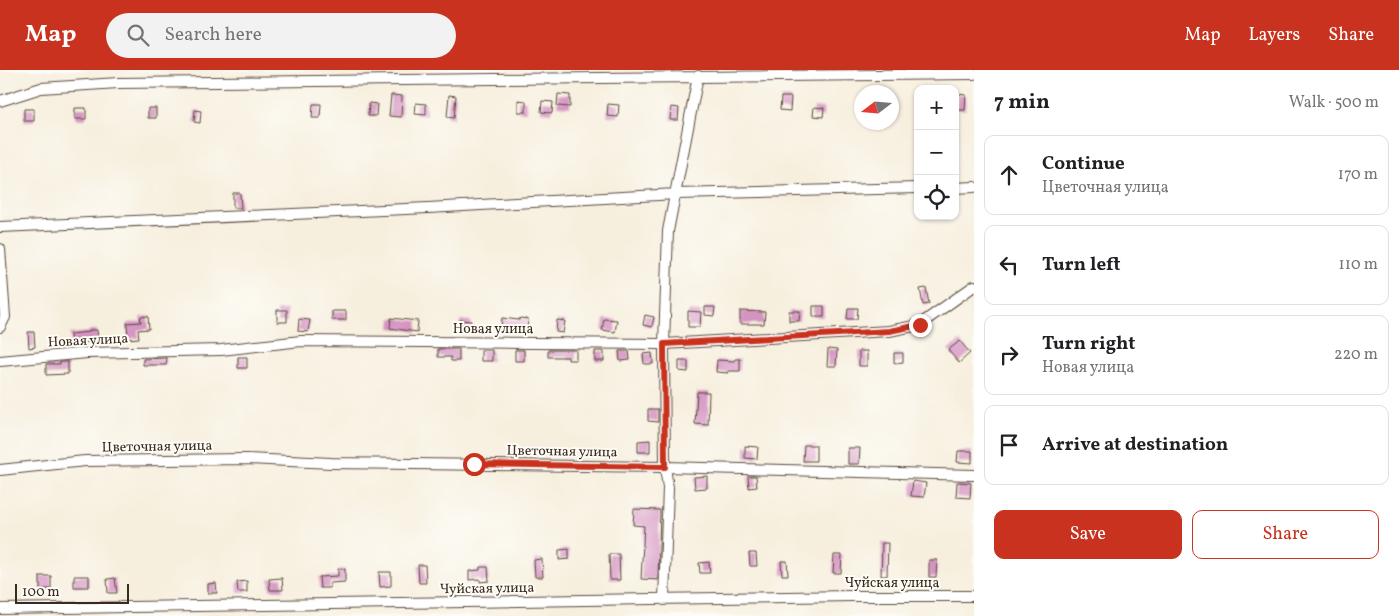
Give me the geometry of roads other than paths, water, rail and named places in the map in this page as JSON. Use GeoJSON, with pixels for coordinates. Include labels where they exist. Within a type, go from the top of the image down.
{"type":"FeatureCollection","features":[{"type":"Feature","properties":{"kind":"street"},"geometry":{"type":"LineString","coordinates":[[0,101],[42,88],[118,84],[974,74]]}},
{"type":"Feature","properties":{"kind":"street"},"geometry":{"type":"LineString","coordinates":[[664,600],[668,488],[665,467],[664,344],[668,231],[698,76]]}},
{"type":"Feature","properties":{"kind":"street"},"geometry":{"type":"LineString","coordinates":[[959,188],[974,187]]}},
{"type":"Feature","properties":{"kind":"street"},"geometry":{"type":"LineString","coordinates":[[0,226],[418,208],[676,194],[914,188]]}},
{"type":"Feature","properties":{"kind":"street"},"geometry":{"type":"LineString","coordinates":[[0,250],[5,317],[0,328]]}},
{"type":"Feature","properties":{"kind":"street","name":"Новая улица"},"geometry":{"type":"LineString","coordinates":[[0,361],[87,353],[221,350],[301,341],[664,344],[889,331],[920,325],[974,286]]}},
{"type":"Feature","properties":{"kind":"street","name":"Цветочная улица"},"geometry":{"type":"LineString","coordinates":[[0,470],[85,461],[246,459],[331,463],[665,467],[974,474]]}},
{"type":"Feature","properties":{"kind":"street","name":"Чуйская улица"},"geometry":{"type":"LineString","coordinates":[[0,609],[852,596],[974,596]]}}]}
